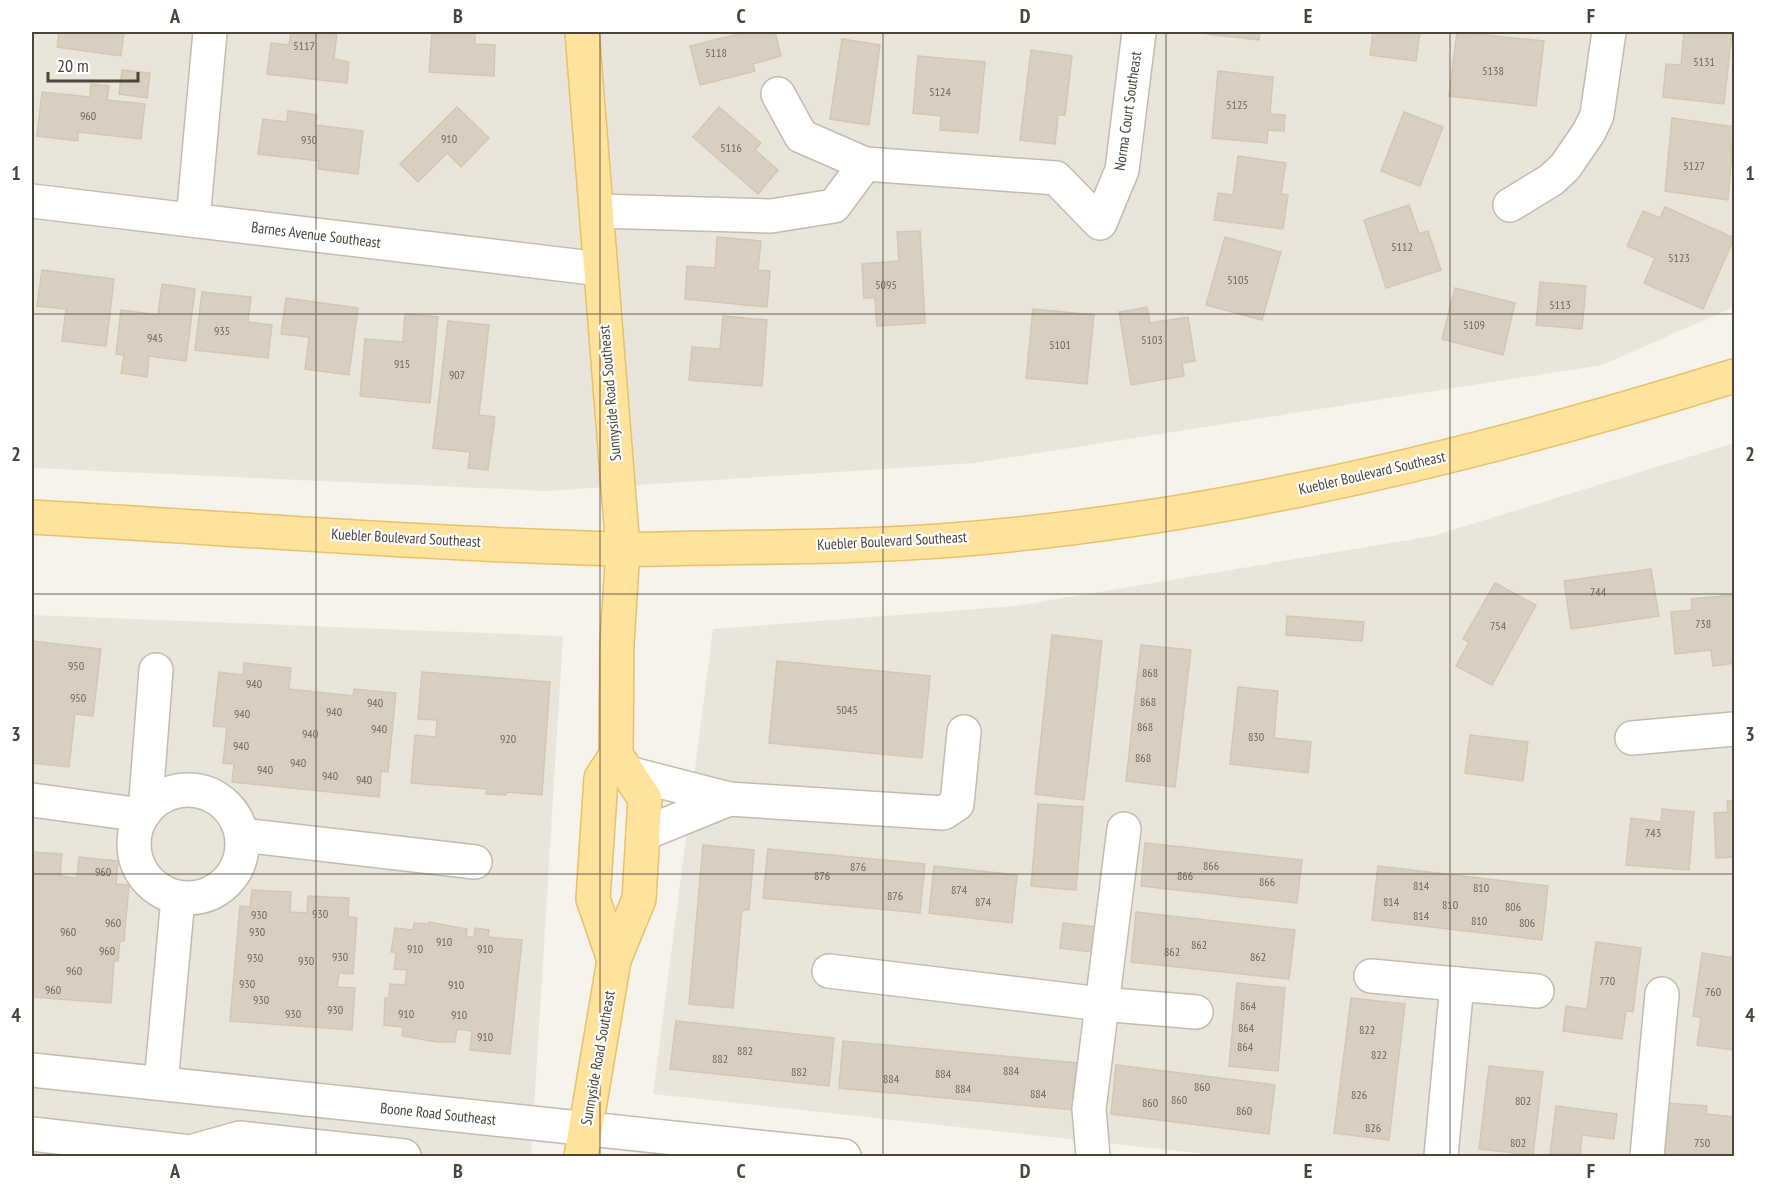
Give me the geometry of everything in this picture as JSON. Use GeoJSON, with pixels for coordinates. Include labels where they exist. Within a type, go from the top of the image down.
{"type":"FeatureCollection","features":[{"type":"Feature","properties":{"kind":"main road","name":"Sunnyside Road Southeast"},"geometry":{"type":"LineString","coordinates":[[582,32],[623,549],[617,643],[622,764],[645,799],[639,899],[614,960],[583,1143]]}},
{"type":"Feature","properties":{"kind":"main road","name":"Kuebler Boulevard Southeast"},"geometry":{"type":"LineString","coordinates":[[32,517],[623,549],[865,545],[1022,533],[1165,514],[1275,495],[1410,466],[1542,433],[1734,376]]}},
{"type":"Feature","properties":{"kind":"main road","name":"Sunnyside Road Southeast"},"geometry":{"type":"LineString","coordinates":[[614,960],[593,899],[601,778],[622,764]]}},
{"type":"Feature","properties":{"kind":"street"},"geometry":{"type":"LineString","coordinates":[[193,220],[210,32]]}},
{"type":"Feature","properties":{"kind":"street","name":"Norma Court Southeast"},"geometry":{"type":"LineString","coordinates":[[865,164],[1056,178],[1100,222],[1122,170],[1139,32]]}},
{"type":"Feature","properties":{"kind":"street"},"geometry":{"type":"LineString","coordinates":[[1510,205],[1551,180],[1565,167],[1588,132],[1597,115],[1609,32]]}},
{"type":"Feature","properties":{"kind":"street"},"geometry":{"type":"LineString","coordinates":[[597,211],[771,216],[834,206],[865,164],[801,136],[778,94]]}},
{"type":"Feature","properties":{"kind":"street","name":"Barnes Avenue Southeast"},"geometry":{"type":"LineString","coordinates":[[32,201],[600,269]]}},
{"type":"Feature","properties":{"kind":"street"},"geometry":{"type":"LineString","coordinates":[[143,814],[154,802],[170,792],[189,789],[208,793],[224,803],[236,817],[242,835],[243,854],[237,871],[226,885],[211,894],[195,898],[177,898],[161,892],[148,881],[138,867],[134,850],[135,833],[143,814],[156,670]]}},
{"type":"Feature","properties":{"kind":"street"},"geometry":{"type":"LineString","coordinates":[[1632,738],[1734,729]]}},
{"type":"Feature","properties":{"kind":"street"},"geometry":{"type":"LineString","coordinates":[[622,764],[729,799],[943,813],[957,804],[964,732]]}},
{"type":"Feature","properties":{"kind":"street"},"geometry":{"type":"LineString","coordinates":[[643,834],[729,799]]}},
{"type":"Feature","properties":{"kind":"street"},"geometry":{"type":"LineString","coordinates":[[32,800],[143,814]]}},
{"type":"Feature","properties":{"kind":"street"},"geometry":{"type":"LineString","coordinates":[[1093,1156],[1089,1109],[1124,829]]}},
{"type":"Feature","properties":{"kind":"street"},"geometry":{"type":"LineString","coordinates":[[242,835],[475,862]]}},
{"type":"Feature","properties":{"kind":"street"},"geometry":{"type":"LineString","coordinates":[[161,1083],[177,898]]}},
{"type":"Feature","properties":{"kind":"street"},"geometry":{"type":"LineString","coordinates":[[829,971],[1101,1004],[1196,1012]]}},
{"type":"Feature","properties":{"kind":"street"},"geometry":{"type":"LineString","coordinates":[[1371,976],[1537,991]]}},
{"type":"Feature","properties":{"kind":"street"},"geometry":{"type":"LineString","coordinates":[[1441,1156],[1457,984]]}},
{"type":"Feature","properties":{"kind":"street"},"geometry":{"type":"LineString","coordinates":[[1647,1156],[1662,994]]}},
{"type":"Feature","properties":{"kind":"street","name":"Boone Road Southeast"},"geometry":{"type":"LineString","coordinates":[[32,1070],[161,1083],[583,1143],[844,1156]]}},
{"type":"Feature","properties":{"kind":"street"},"geometry":{"type":"LineString","coordinates":[[32,1134],[190,1152],[218,1150],[240,1138],[404,1156]]}},
{"type":"Feature","properties":{"kind":"shaded area"},"geometry":{"type":"Polygon","coordinates":[[[32,32],[1734,32],[1734,307],[1602,365],[974,463],[547,491],[32,468],[32,32]]]}},
{"type":"Feature","properties":{"kind":"shaded area"},"geometry":{"type":"Polygon","coordinates":[[[1734,443],[1734,1156],[1225,1156],[653,1094],[713,629],[1016,606],[1433,536],[1734,443]]]}},
{"type":"Feature","properties":{"kind":"shaded area"},"geometry":{"type":"Polygon","coordinates":[[[32,615],[563,636],[531,1156],[32,1156],[32,615]]]}},
{"type":"Feature","properties":{"kind":"building"},"geometry":{"type":"Polygon","coordinates":[[[59,32],[124,32],[121,56],[57,47],[59,32]]]}},
{"type":"Feature","properties":{"kind":"building"},"geometry":{"type":"Polygon","coordinates":[[[291,32],[337,32],[334,59],[349,62],[347,83],[267,74],[271,43],[289,45],[291,32]]]}},
{"type":"Feature","properties":{"kind":"building"},"geometry":{"type":"Polygon","coordinates":[[[432,32],[475,32],[475,44],[495,45],[494,76],[429,72],[432,32]]]}},
{"type":"Feature","properties":{"kind":"building"},"geometry":{"type":"Polygon","coordinates":[[[746,32],[775,32],[781,56],[753,64],[755,71],[700,85],[690,46],[746,32]]]}},
{"type":"Feature","properties":{"kind":"building"},"geometry":{"type":"Polygon","coordinates":[[[1208,32],[1260,32],[1259,40],[1207,34],[1208,32]]]}},
{"type":"Feature","properties":{"kind":"building"},"geometry":{"type":"Polygon","coordinates":[[[1373,32],[1420,32],[1416,61],[1370,55],[1373,32]]]}},
{"type":"Feature","properties":{"kind":"building"},"geometry":{"type":"Polygon","coordinates":[[[1457,32],[1544,41],[1536,106],[1449,96],[1457,32]]]}},
{"type":"Feature","properties":{"kind":"building"},"geometry":{"type":"Polygon","coordinates":[[[1684,32],[1732,32],[1724,104],[1663,97],[1666,64],[1681,65],[1684,32]]]}},
{"type":"Feature","properties":{"kind":"building"},"geometry":{"type":"Polygon","coordinates":[[[842,39],[880,45],[869,125],[830,119],[842,39]]]}},
{"type":"Feature","properties":{"kind":"building"},"geometry":{"type":"Polygon","coordinates":[[[1031,50],[1072,56],[1065,115],[1058,115],[1055,144],[1020,140],[1031,50]]]}},
{"type":"Feature","properties":{"kind":"building"},"geometry":{"type":"Polygon","coordinates":[[[918,56],[985,62],[978,133],[940,130],[941,116],[913,113],[918,56]]]}},
{"type":"Feature","properties":{"kind":"building"},"geometry":{"type":"Polygon","coordinates":[[[122,70],[150,73],[147,98],[119,94],[122,70]]]}},
{"type":"Feature","properties":{"kind":"building"},"geometry":{"type":"Polygon","coordinates":[[[1218,71],[1273,77],[1270,114],[1285,115],[1284,131],[1268,130],[1267,143],[1212,138],[1218,71]]]}},
{"type":"Feature","properties":{"kind":"building"},"geometry":{"type":"Polygon","coordinates":[[[91,84],[109,86],[107,100],[145,104],[141,139],[78,132],[78,141],[37,136],[42,92],[90,97],[91,84]]]}},
{"type":"Feature","properties":{"kind":"building"},"geometry":{"type":"Polygon","coordinates":[[[457,107],[489,138],[461,167],[447,153],[418,182],[400,164],[457,107]]]}},
{"type":"Feature","properties":{"kind":"building"},"geometry":{"type":"Polygon","coordinates":[[[719,107],[761,143],[755,150],[778,170],[758,194],[693,137],[719,107]]]}},
{"type":"Feature","properties":{"kind":"building"},"geometry":{"type":"Polygon","coordinates":[[[288,111],[317,115],[315,125],[363,131],[358,174],[318,169],[319,161],[258,154],[263,119],[287,122],[288,111]]]}},
{"type":"Feature","properties":{"kind":"building"},"geometry":{"type":"Polygon","coordinates":[[[1404,112],[1443,127],[1420,186],[1381,171],[1404,112]]]}},
{"type":"Feature","properties":{"kind":"building"},"geometry":{"type":"Polygon","coordinates":[[[1672,118],[1734,127],[1728,200],[1665,191],[1672,118]]]}},
{"type":"Feature","properties":{"kind":"building"},"geometry":{"type":"Polygon","coordinates":[[[1238,156],[1286,163],[1281,194],[1288,195],[1283,229],[1214,220],[1218,193],[1233,195],[1238,156]]]}},
{"type":"Feature","properties":{"kind":"building"},"geometry":{"type":"Polygon","coordinates":[[[1409,205],[1419,234],[1428,231],[1441,270],[1386,288],[1364,220],[1409,205]]]}},
{"type":"Feature","properties":{"kind":"building"},"geometry":{"type":"Polygon","coordinates":[[[1665,207],[1734,238],[1703,309],[1644,283],[1655,258],[1627,246],[1643,211],[1660,218],[1665,207]]]}},
{"type":"Feature","properties":{"kind":"building"},"geometry":{"type":"Polygon","coordinates":[[[920,231],[925,323],[877,326],[875,298],[864,298],[862,264],[899,261],[897,232],[920,231]]]}},
{"type":"Feature","properties":{"kind":"building"},"geometry":{"type":"Polygon","coordinates":[[[717,237],[761,241],[758,270],[770,271],[767,307],[685,299],[687,266],[715,268],[717,237]]]}},
{"type":"Feature","properties":{"kind":"building"},"geometry":{"type":"Polygon","coordinates":[[[1225,237],[1281,252],[1262,320],[1206,305],[1225,237]]]}},
{"type":"Feature","properties":{"kind":"building"},"geometry":{"type":"Polygon","coordinates":[[[42,270],[114,279],[106,346],[62,341],[66,309],[37,306],[42,270]]]}},
{"type":"Feature","properties":{"kind":"building"},"geometry":{"type":"Polygon","coordinates":[[[1540,282],[1586,286],[1582,329],[1536,325],[1540,282]]]}},
{"type":"Feature","properties":{"kind":"building"},"geometry":{"type":"Polygon","coordinates":[[[162,284],[195,289],[186,361],[149,356],[147,377],[121,373],[124,355],[116,354],[121,310],[158,315],[162,284]]]}},
{"type":"Feature","properties":{"kind":"building"},"geometry":{"type":"Polygon","coordinates":[[[1455,288],[1515,303],[1503,355],[1442,339],[1455,288]]]}},
{"type":"Feature","properties":{"kind":"building"},"geometry":{"type":"Polygon","coordinates":[[[202,292],[251,297],[248,322],[272,325],[268,358],[195,350],[202,292]]]}},
{"type":"Feature","properties":{"kind":"building"},"geometry":{"type":"Polygon","coordinates":[[[286,298],[358,308],[349,375],[305,369],[309,337],[281,334],[286,298]]]}},
{"type":"Feature","properties":{"kind":"building"},"geometry":{"type":"Polygon","coordinates":[[[1147,307],[1150,323],[1188,317],[1195,361],[1182,363],[1184,376],[1131,385],[1119,312],[1147,307]]]}},
{"type":"Feature","properties":{"kind":"building"},"geometry":{"type":"Polygon","coordinates":[[[1033,309],[1094,315],[1087,384],[1026,378],[1033,309]]]}},
{"type":"Feature","properties":{"kind":"building"},"geometry":{"type":"Polygon","coordinates":[[[405,314],[438,317],[430,403],[360,396],[365,339],[403,342],[405,314]]]}},
{"type":"Feature","properties":{"kind":"building"},"geometry":{"type":"Polygon","coordinates":[[[723,316],[767,320],[762,386],[689,380],[692,347],[720,349],[723,316]]]}},
{"type":"Feature","properties":{"kind":"building"},"geometry":{"type":"Polygon","coordinates":[[[448,321],[489,325],[479,415],[495,417],[488,470],[468,468],[470,452],[433,448],[448,321]]]}},
{"type":"Feature","properties":{"kind":"building"},"geometry":{"type":"Polygon","coordinates":[[[1651,569],[1659,616],[1571,629],[1564,581],[1651,569]]]}},
{"type":"Feature","properties":{"kind":"building"},"geometry":{"type":"Polygon","coordinates":[[[1495,583],[1536,605],[1492,685],[1456,666],[1469,642],[1463,639],[1495,583]]]}},
{"type":"Feature","properties":{"kind":"building"},"geometry":{"type":"Polygon","coordinates":[[[1734,595],[1734,663],[1713,666],[1711,650],[1675,654],[1671,612],[1692,610],[1691,599],[1734,595]]]}},
{"type":"Feature","properties":{"kind":"building"},"geometry":{"type":"Polygon","coordinates":[[[1287,616],[1364,622],[1362,641],[1286,635],[1287,616]]]}},
{"type":"Feature","properties":{"kind":"building"},"geometry":{"type":"Polygon","coordinates":[[[1052,635],[1102,641],[1084,800],[1035,794],[1052,635]]]}},
{"type":"Feature","properties":{"kind":"building"},"geometry":{"type":"Polygon","coordinates":[[[32,641],[101,649],[93,716],[75,714],[69,767],[32,763],[32,641]]]}},
{"type":"Feature","properties":{"kind":"building"},"geometry":{"type":"Polygon","coordinates":[[[1141,645],[1191,650],[1175,787],[1126,781],[1141,645]]]}},
{"type":"Feature","properties":{"kind":"building"},"geometry":{"type":"Polygon","coordinates":[[[777,661],[930,676],[922,758],[769,743],[777,661]]]}},
{"type":"Feature","properties":{"kind":"building"},"geometry":{"type":"Polygon","coordinates":[[[244,663],[291,668],[289,689],[353,696],[354,689],[396,693],[388,772],[381,771],[379,797],[232,782],[234,764],[223,763],[227,727],[213,726],[219,672],[243,675],[244,663]]]}},
{"type":"Feature","properties":{"kind":"building"},"geometry":{"type":"Polygon","coordinates":[[[422,672],[550,682],[542,795],[507,792],[506,795],[486,794],[487,789],[411,783],[415,735],[436,737],[437,720],[418,719],[422,672]]]}},
{"type":"Feature","properties":{"kind":"building"},"geometry":{"type":"Polygon","coordinates":[[[1238,687],[1278,691],[1274,738],[1311,742],[1308,773],[1230,764],[1238,687]]]}},
{"type":"Feature","properties":{"kind":"building"},"geometry":{"type":"Polygon","coordinates":[[[1470,735],[1528,742],[1523,781],[1465,773],[1470,735]]]}},
{"type":"Feature","properties":{"kind":"building"},"geometry":{"type":"Polygon","coordinates":[[[1734,800],[1734,857],[1716,858],[1714,813],[1728,812],[1727,801],[1734,800]]]}},
{"type":"Feature","properties":{"kind":"building"},"geometry":{"type":"Polygon","coordinates":[[[1038,804],[1083,807],[1076,890],[1031,886],[1038,804]]]}},
{"type":"Feature","properties":{"kind":"building"},"geometry":{"type":"Polygon","coordinates":[[[1662,809],[1694,812],[1689,870],[1626,865],[1631,818],[1661,822],[1662,809]]]}},
{"type":"Feature","properties":{"kind":"building"},"geometry":{"type":"Polygon","coordinates":[[[1145,843],[1302,860],[1297,903],[1141,886],[1145,843]]]}},
{"type":"Feature","properties":{"kind":"building"},"geometry":{"type":"Polygon","coordinates":[[[703,845],[754,850],[749,910],[742,910],[733,1008],[689,1004],[703,845]]]}},
{"type":"Feature","properties":{"kind":"building"},"geometry":{"type":"Polygon","coordinates":[[[768,849],[925,864],[920,913],[763,898],[768,849]]]}},
{"type":"Feature","properties":{"kind":"building"},"geometry":{"type":"Polygon","coordinates":[[[32,852],[62,854],[60,876],[77,878],[79,857],[118,861],[116,884],[129,885],[124,941],[120,941],[118,961],[114,961],[111,1003],[32,997],[32,852]]]}},
{"type":"Feature","properties":{"kind":"building"},"geometry":{"type":"Polygon","coordinates":[[[934,866],[1017,875],[1012,923],[929,913],[934,866]]]}},
{"type":"Feature","properties":{"kind":"building"},"geometry":{"type":"Polygon","coordinates":[[[1378,866],[1548,886],[1542,940],[1372,920],[1378,866]]]}},
{"type":"Feature","properties":{"kind":"building"},"geometry":{"type":"Polygon","coordinates":[[[252,890],[291,892],[290,912],[307,913],[308,896],[349,898],[348,917],[357,918],[353,974],[339,973],[337,987],[355,988],[352,1030],[230,1021],[240,906],[250,907],[252,890]]]}},
{"type":"Feature","properties":{"kind":"building"},"geometry":{"type":"Polygon","coordinates":[[[1136,912],[1295,930],[1289,979],[1131,962],[1136,912]]]}},
{"type":"Feature","properties":{"kind":"building"},"geometry":{"type":"Polygon","coordinates":[[[429,922],[467,929],[466,937],[474,937],[475,928],[489,930],[488,937],[522,940],[510,1054],[470,1050],[472,1031],[457,1029],[455,1042],[437,1042],[402,1036],[403,1027],[384,1025],[385,998],[389,998],[390,984],[405,985],[407,970],[394,969],[396,953],[391,952],[395,928],[413,930],[414,923],[429,924],[429,922]]]}},
{"type":"Feature","properties":{"kind":"building"},"geometry":{"type":"Polygon","coordinates":[[[1063,923],[1095,927],[1092,952],[1060,948],[1063,923]]]}},
{"type":"Feature","properties":{"kind":"building"},"geometry":{"type":"Polygon","coordinates":[[[1596,942],[1641,948],[1633,1012],[1626,1011],[1622,1039],[1563,1031],[1566,1006],[1587,1009],[1596,942]]]}},
{"type":"Feature","properties":{"kind":"building"},"geometry":{"type":"Polygon","coordinates":[[[1702,953],[1734,958],[1734,1050],[1697,1045],[1701,1017],[1693,1016],[1702,953]]]}},
{"type":"Feature","properties":{"kind":"building"},"geometry":{"type":"Polygon","coordinates":[[[1237,983],[1285,988],[1278,1071],[1229,1066],[1237,983]]]}},
{"type":"Feature","properties":{"kind":"building"},"geometry":{"type":"Polygon","coordinates":[[[1351,998],[1405,1004],[1389,1140],[1334,1133],[1351,998]]]}},
{"type":"Feature","properties":{"kind":"building"},"geometry":{"type":"Polygon","coordinates":[[[676,1021],[834,1038],[829,1086],[670,1069],[676,1021]]]}},
{"type":"Feature","properties":{"kind":"building"},"geometry":{"type":"Polygon","coordinates":[[[843,1041],[1078,1063],[1074,1110],[839,1088],[843,1041]]]}},
{"type":"Feature","properties":{"kind":"building"},"geometry":{"type":"Polygon","coordinates":[[[1116,1065],[1275,1085],[1269,1134],[1111,1114],[1116,1065]]]}},
{"type":"Feature","properties":{"kind":"building"},"geometry":{"type":"Polygon","coordinates":[[[1489,1066],[1543,1072],[1533,1155],[1479,1149],[1489,1066]]]}},
{"type":"Feature","properties":{"kind":"building"},"geometry":{"type":"Polygon","coordinates":[[[1665,1103],[1707,1106],[1706,1114],[1734,1117],[1734,1156],[1660,1156],[1665,1103]]]}},
{"type":"Feature","properties":{"kind":"building"},"geometry":{"type":"Polygon","coordinates":[[[1556,1106],[1617,1114],[1614,1139],[1582,1135],[1580,1156],[1550,1155],[1556,1106]]]}}]}
